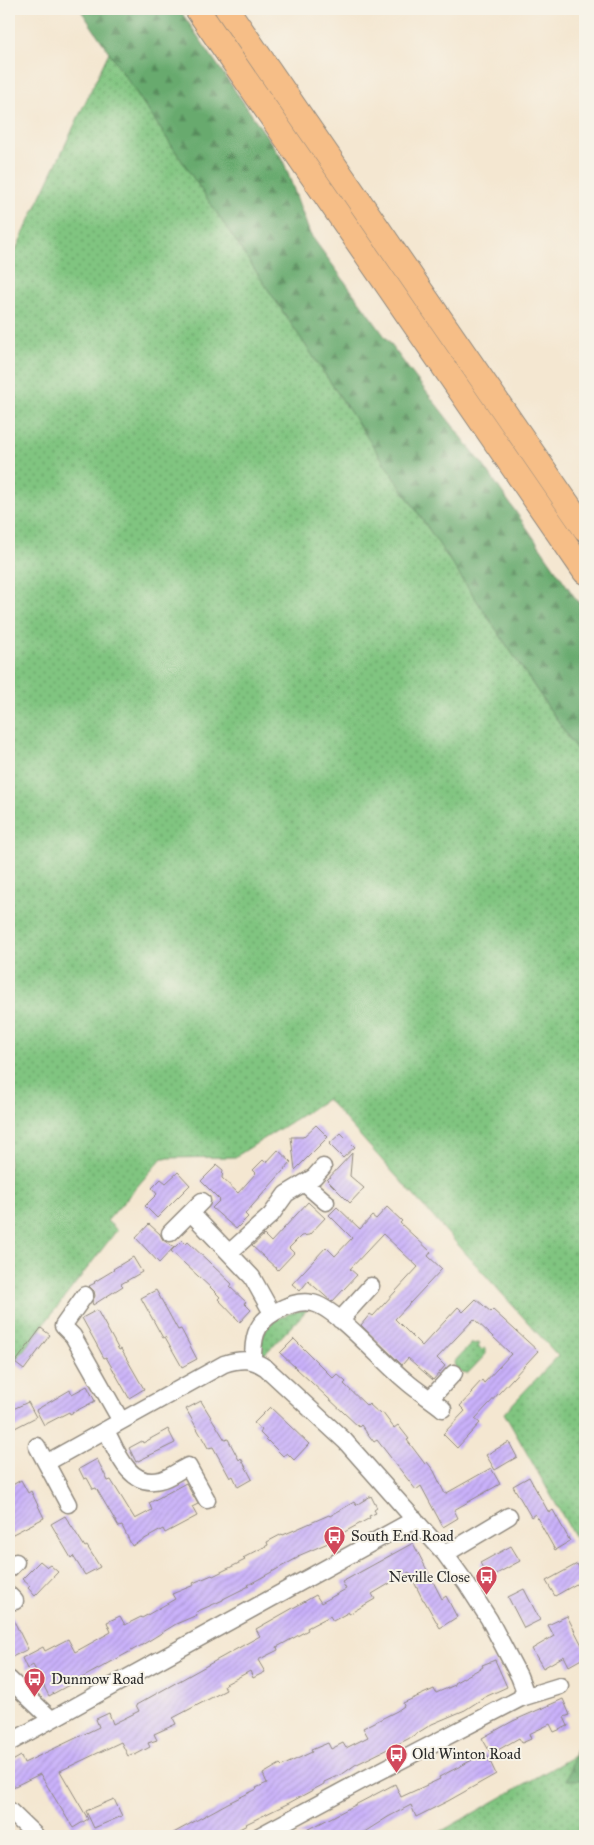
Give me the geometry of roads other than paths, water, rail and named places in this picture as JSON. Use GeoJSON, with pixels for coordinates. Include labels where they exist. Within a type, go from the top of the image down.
{"type":"FeatureCollection","features":[{"type":"Feature","properties":{"kind":"highway"},"geometry":{"type":"LineString","coordinates":[[198,9],[585,572]]}},
{"type":"Feature","properties":{"kind":"highway"},"geometry":{"type":"LineString","coordinates":[[227,9],[585,529]]}},
{"type":"Feature","properties":{"kind":"street"},"geometry":{"type":"LineString","coordinates":[[230,1252],[271,1215],[286,1194],[314,1178],[324,1166]]}},
{"type":"Feature","properties":{"kind":"street"},"geometry":{"type":"LineString","coordinates":[[304,1183],[326,1202]]}},
{"type":"Feature","properties":{"kind":"street"},"geometry":{"type":"LineString","coordinates":[[170,1233],[196,1207],[230,1252],[252,1277],[272,1313]]}},
{"type":"Feature","properties":{"kind":"street"},"geometry":{"type":"LineString","coordinates":[[340,1320],[371,1286]]}},
{"type":"Feature","properties":{"kind":"street"},"geometry":{"type":"LineString","coordinates":[[85,1295],[59,1331],[73,1336],[122,1421]]}},
{"type":"Feature","properties":{"kind":"street"},"geometry":{"type":"LineString","coordinates":[[253,1361],[254,1335],[272,1313],[297,1303],[311,1302],[326,1309],[340,1320],[406,1382],[437,1404],[454,1374]]}},
{"type":"Feature","properties":{"kind":"street"},"geometry":{"type":"LineString","coordinates":[[46,1463],[224,1364],[241,1360],[253,1361],[266,1368],[345,1441],[445,1554],[472,1591],[502,1642],[524,1689],[521,1698]]}},
{"type":"Feature","properties":{"kind":"street"},"geometry":{"type":"LineString","coordinates":[[106,1430],[125,1466],[132,1475],[142,1479],[158,1481],[188,1466],[207,1500]]}},
{"type":"Feature","properties":{"kind":"street"},"geometry":{"type":"LineString","coordinates":[[37,1446],[68,1504]]}},
{"type":"Feature","properties":{"kind":"street"},"geometry":{"type":"LineString","coordinates":[[445,1554],[509,1516]]}},
{"type":"Feature","properties":{"kind":"street"},"geometry":{"type":"LineString","coordinates":[[9,1743],[415,1519]]}},
{"type":"Feature","properties":{"kind":"street"},"geometry":{"type":"LineString","coordinates":[[9,1679],[51,1719]]}},
{"type":"Feature","properties":{"kind":"street"},"geometry":{"type":"LineString","coordinates":[[259,1836],[380,1770],[521,1698],[560,1686]]}},
{"type":"Feature","properties":{"kind":"street"},"geometry":{"type":"LineString","coordinates":[[9,1810],[36,1836]]}},
{"type":"Feature","properties":{"kind":"place","name":"South End Road"},"geometry":{"type":"Point","coordinates":[335,1555]}},
{"type":"Feature","properties":{"kind":"place","name":"Neville Close"},"geometry":{"type":"Point","coordinates":[486,1596]}},
{"type":"Feature","properties":{"kind":"place","name":"Dunmow Road"},"geometry":{"type":"Point","coordinates":[35,1698]}},
{"type":"Feature","properties":{"kind":"place","name":"Old Winton Road"},"geometry":{"type":"Point","coordinates":[396,1773]}}]}
